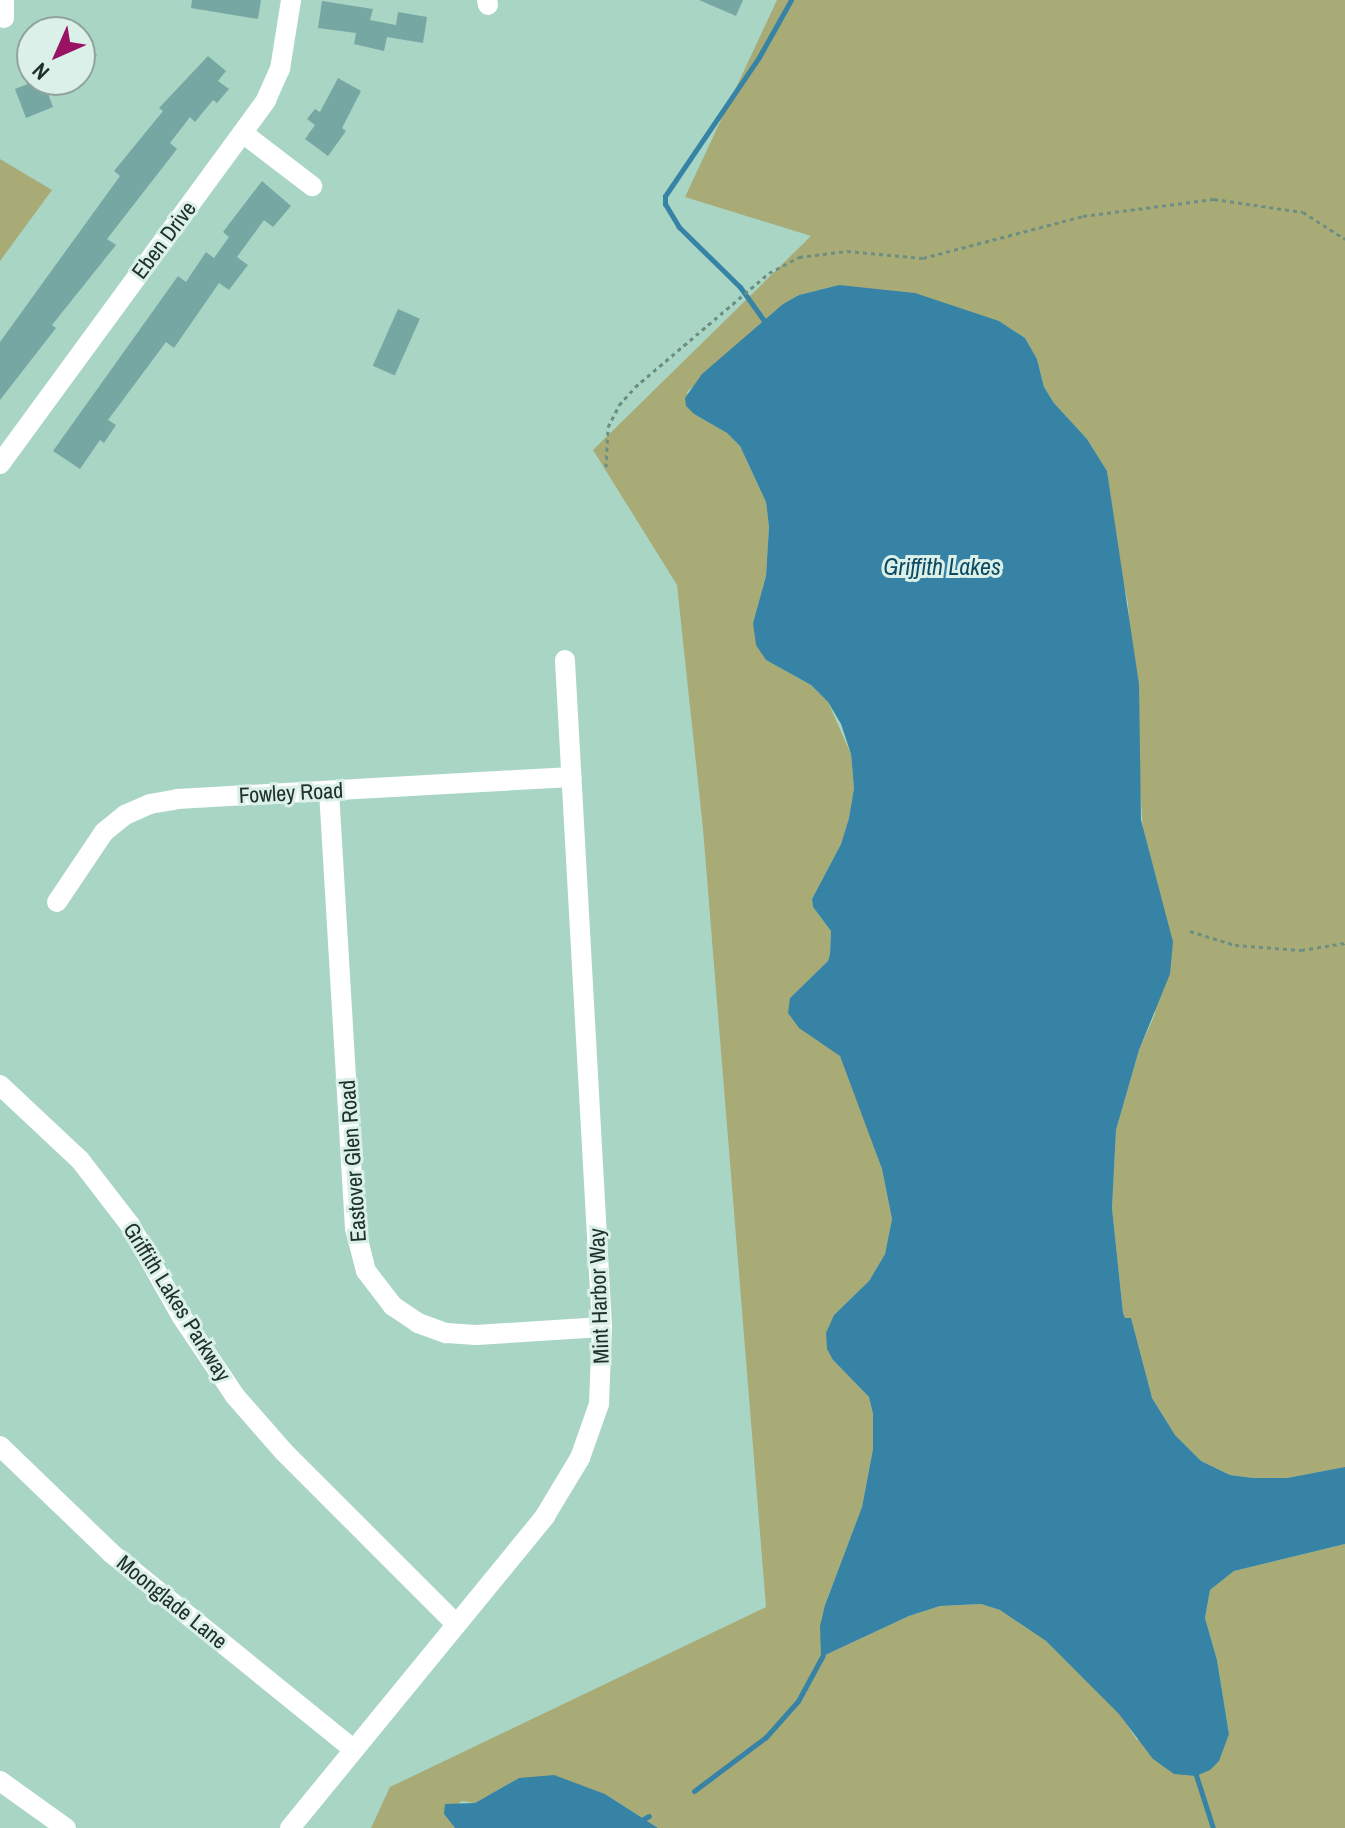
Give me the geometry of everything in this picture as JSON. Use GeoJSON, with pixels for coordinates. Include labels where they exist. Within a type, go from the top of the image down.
{"type":"FeatureCollection","features":[{"type":"Feature","properties":{"kind":"street","name":"Eben Drive"},"geometry":{"type":"LineString","coordinates":[[0,464],[244,134],[275,84],[291,0]]}},
{"type":"Feature","properties":{"kind":"street"},"geometry":{"type":"LineString","coordinates":[[244,134],[312,186]]}},
{"type":"Feature","properties":{"kind":"street","name":"Mint Harbor Way"},"geometry":{"type":"LineString","coordinates":[[290,1828],[545,1516],[580,1458],[600,1399],[602,1327],[565,660]]}},
{"type":"Feature","properties":{"kind":"street","name":"Fowley Road"},"geometry":{"type":"LineString","coordinates":[[57,902],[94,842],[114,823],[138,808],[177,799],[571,777]]}},
{"type":"Feature","properties":{"kind":"street","name":"Eastover Glen Road"},"geometry":{"type":"LineString","coordinates":[[329,791],[355,1228],[366,1271],[393,1306],[418,1323],[446,1333],[476,1335],[602,1327]]}},
{"type":"Feature","properties":{"kind":"street","name":"Griffith Lakes Parkway"},"geometry":{"type":"LineString","coordinates":[[0,1085],[80,1160],[130,1225],[182,1317],[235,1396],[284,1452],[455,1623]]}},
{"type":"Feature","properties":{"kind":"street","name":"Moonglade Lane"},"geometry":{"type":"LineString","coordinates":[[0,1446],[111,1553],[353,1749]]}},
{"type":"Feature","properties":{"kind":"street"},"geometry":{"type":"LineString","coordinates":[[0,1781],[66,1828]]}},
{"type":"Feature","properties":{"kind":"path"},"geometry":{"type":"LineString","coordinates":[[606,467],[608,427],[619,405],[635,387],[769,273],[799,257],[847,251],[923,258],[1083,216],[1214,199],[1303,212],[1345,239]]}},
{"type":"Feature","properties":{"kind":"path"},"geometry":{"type":"LineString","coordinates":[[1190,931],[1235,945],[1301,950],[1345,943]]}},
{"type":"Feature","properties":{"kind":"green space"},"geometry":{"type":"Polygon","coordinates":[[[777,0],[1345,0],[1345,1467],[1287,1478],[1253,1478],[1230,1475],[1201,1461],[1175,1435],[1152,1398],[1123,1313],[1112,1208],[1116,1130],[1139,1050],[1155,1014],[1128,604],[1115,542],[1107,471],[1087,439],[1054,403],[1044,387],[1037,359],[1025,338],[999,321],[839,285],[799,295],[783,304],[687,392],[694,414],[727,433],[740,446],[766,502],[769,527],[766,576],[753,623],[766,660],[811,685],[828,702],[851,754],[854,788],[849,818],[841,844],[812,899],[813,907],[831,931],[830,954],[828,961],[790,998],[840,1056],[848,1073],[882,1169],[892,1219],[885,1254],[869,1281],[834,1315],[833,1360],[869,1397],[873,1414],[873,1449],[862,1507],[825,1605],[821,1657],[909,1616],[940,1606],[981,1604],[1000,1610],[1046,1641],[1120,1714],[1137,1740],[1229,1734],[1217,1660],[1205,1618],[1210,1590],[1234,1571],[1345,1544],[1345,1828],[658,1828],[605,1794],[519,1778],[475,1803],[462,1801],[444,1814],[455,1828],[371,1828],[390,1787],[766,1607],[703,829],[677,585],[593,450],[811,236],[685,197],[777,0]]]}},
{"type":"Feature","properties":{"kind":"green space"},"geometry":{"type":"Polygon","coordinates":[[[0,159],[52,190],[0,261],[0,159]]]}},
{"type":"Feature","properties":{"kind":"water","name":"Griffith Lakes"},"geometry":{"type":"Polygon","coordinates":[[[839,285],[915,293],[999,321],[1025,338],[1037,359],[1044,387],[1054,403],[1087,439],[1107,471],[1139,684],[1141,820],[1173,942],[1170,974],[1139,1050],[1116,1130],[1112,1208],[1123,1313],[1125,1318],[1131,1318],[1152,1398],[1175,1435],[1201,1461],[1230,1475],[1253,1478],[1287,1478],[1345,1467],[1345,1544],[1234,1571],[1210,1590],[1205,1618],[1217,1660],[1229,1734],[1219,1761],[1210,1770],[1196,1776],[1174,1774],[1153,1759],[1119,1714],[1046,1641],[1000,1610],[981,1604],[940,1606],[909,1616],[821,1657],[820,1626],[825,1605],[862,1507],[873,1449],[873,1414],[869,1397],[833,1360],[827,1349],[826,1333],[834,1315],[869,1281],[885,1254],[892,1219],[882,1169],[840,1056],[799,1028],[788,1013],[790,998],[828,961],[830,954],[831,931],[813,907],[812,899],[841,844],[849,818],[854,788],[851,754],[841,724],[828,702],[811,685],[766,660],[756,645],[753,623],[766,576],[769,527],[766,502],[740,446],[727,433],[694,414],[686,406],[685,398],[702,374],[783,304],[799,295],[839,285]]]}},
{"type":"Feature","properties":{"kind":"water"},"geometry":{"type":"Polygon","coordinates":[[[554,1775],[605,1794],[658,1828],[455,1828],[444,1814],[445,1804],[475,1803],[519,1778],[554,1775]]]}},
{"type":"Feature","properties":{"kind":"building"},"geometry":{"type":"Polygon","coordinates":[[[192,0],[261,0],[258,19],[191,8],[192,0]]]}},
{"type":"Feature","properties":{"kind":"building"},"geometry":{"type":"Polygon","coordinates":[[[699,0],[743,0],[736,16],[699,0]]]}},
{"type":"Feature","properties":{"kind":"building"},"geometry":{"type":"Polygon","coordinates":[[[322,1],[373,9],[370,20],[396,25],[398,12],[427,17],[423,43],[387,37],[384,51],[354,44],[356,33],[318,28],[322,1]]]}},
{"type":"Feature","properties":{"kind":"building"},"geometry":{"type":"Polygon","coordinates":[[[208,56],[226,71],[218,81],[229,89],[217,103],[213,100],[195,122],[190,117],[170,143],[177,149],[107,239],[116,245],[52,325],[56,328],[0,400],[0,342],[120,176],[114,171],[163,111],[159,108],[208,56]]]}},
{"type":"Feature","properties":{"kind":"building"},"geometry":{"type":"Polygon","coordinates":[[[338,78],[361,91],[342,128],[346,131],[328,156],[305,139],[315,125],[307,119],[315,109],[320,112],[338,78]]]}},
{"type":"Feature","properties":{"kind":"building"},"geometry":{"type":"Polygon","coordinates":[[[18,96],[49,96],[53,107],[26,118],[18,96]]]}},
{"type":"Feature","properties":{"kind":"building"},"geometry":{"type":"Polygon","coordinates":[[[262,181],[291,206],[273,227],[264,220],[237,257],[248,265],[229,290],[219,283],[174,348],[166,342],[108,420],[116,425],[104,443],[100,440],[80,469],[53,451],[178,276],[186,282],[206,252],[214,258],[229,237],[223,232],[262,181]]]}},
{"type":"Feature","properties":{"kind":"building"},"geometry":{"type":"Polygon","coordinates":[[[398,309],[420,319],[395,375],[373,366],[398,309]]]}},
{"type":"Feature","properties":{"kind":"waterway"},"geometry":{"type":"LineString","coordinates":[[762,327],[765,322],[740,287],[679,227],[665,204],[665,196],[759,57],[791,0]]}},
{"type":"Feature","properties":{"kind":"waterway"},"geometry":{"type":"LineString","coordinates":[[694,1791],[766,1737],[798,1701],[823,1655]]}},
{"type":"Feature","properties":{"kind":"waterway"},"geometry":{"type":"LineString","coordinates":[[1195,1772],[1213,1828]]}},
{"type":"Feature","properties":{"kind":"waterway"},"geometry":{"type":"LineString","coordinates":[[628,1828],[649,1816]]}}]}
